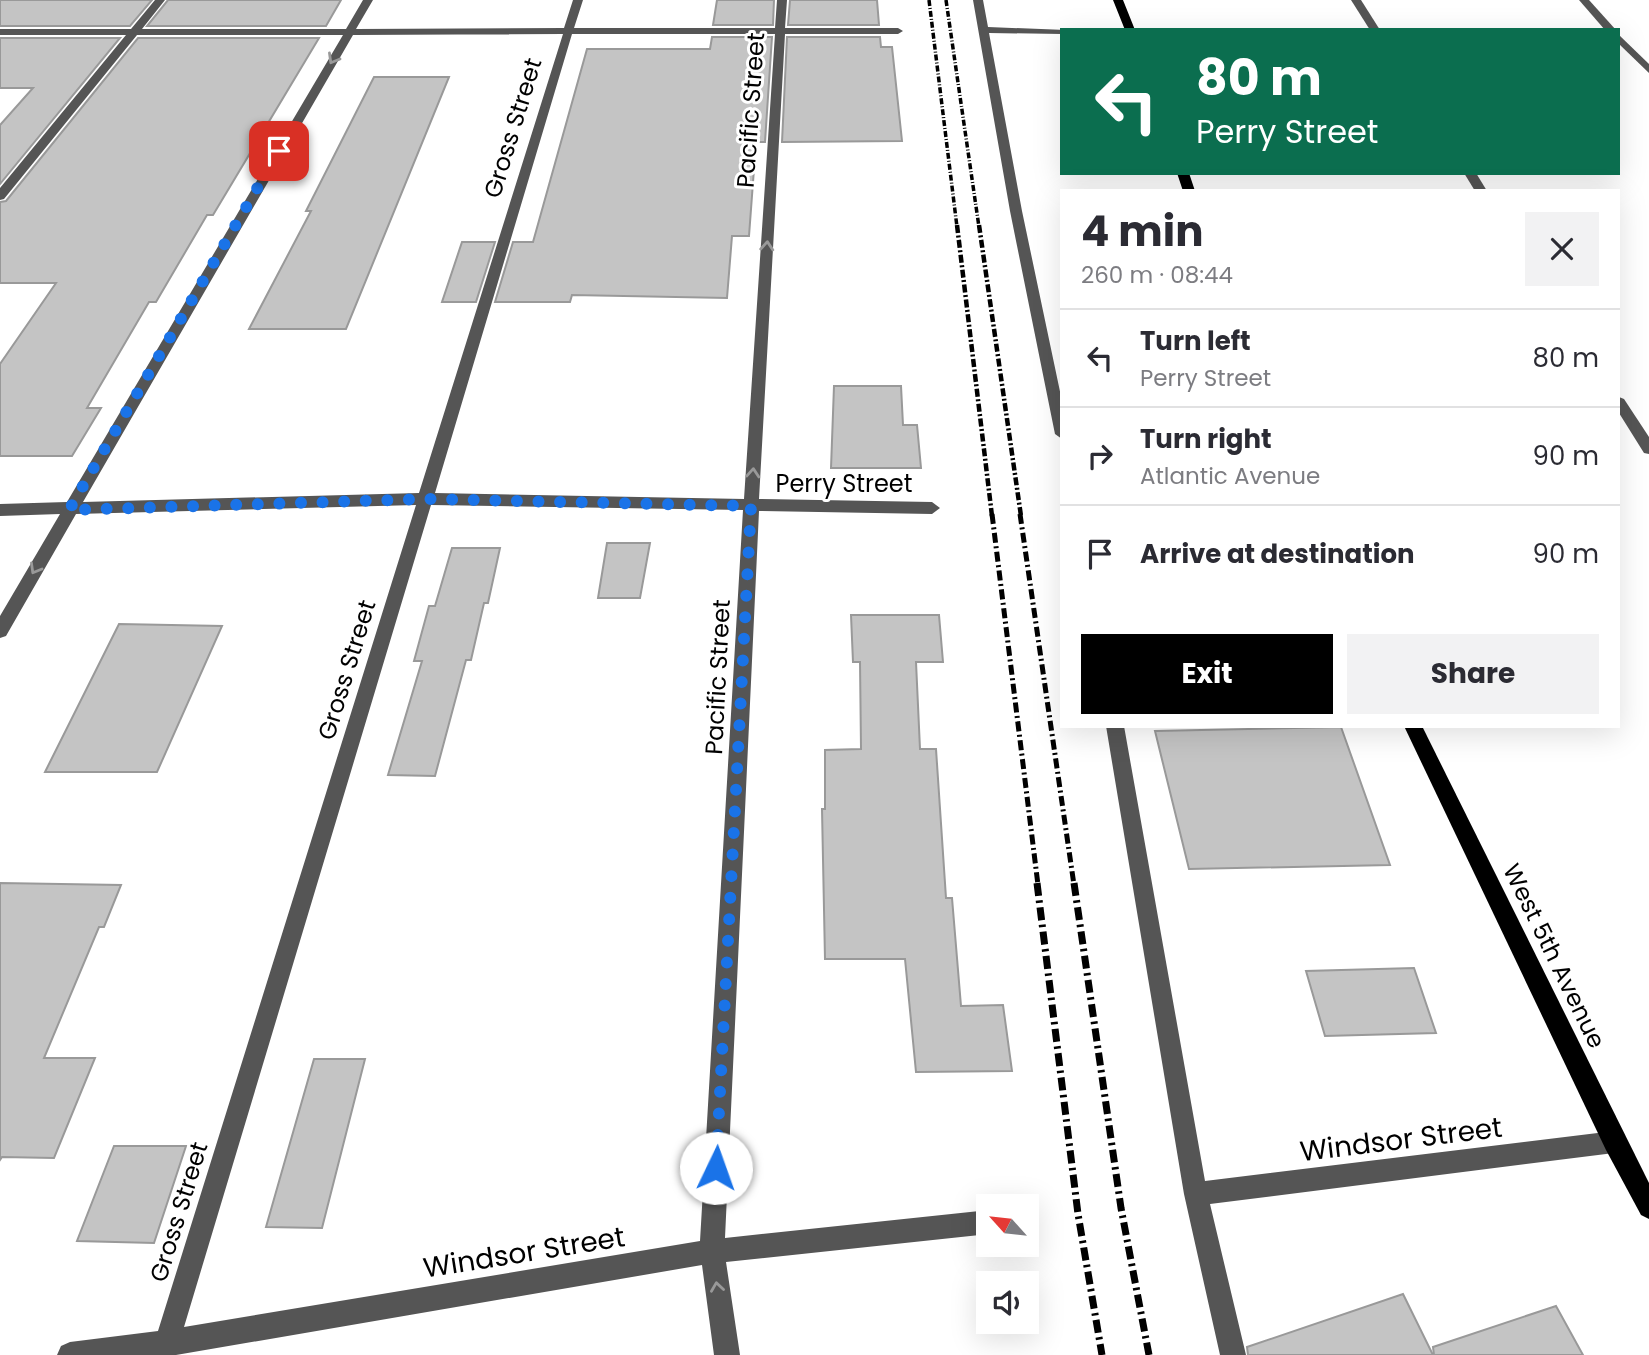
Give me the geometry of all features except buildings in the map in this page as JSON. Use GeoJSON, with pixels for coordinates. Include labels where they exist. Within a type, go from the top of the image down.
{"type":"FeatureCollection","features":[{"type":"Feature","properties":{"kind":"main road"},"geometry":{"type":"LineString","coordinates":[[1118,0],[1128,28]]}},
{"type":"Feature","properties":{"kind":"main road","name":"West 5th Avenue"},"geometry":{"type":"LineString","coordinates":[[1414,728],[1614,1142],[1649,1207]]}},
{"type":"Feature","properties":{"kind":"street"},"geometry":{"type":"LineString","coordinates":[[0,196],[160,0]]}},
{"type":"Feature","properties":{"kind":"street"},"geometry":{"type":"LineString","coordinates":[[0,631],[368,0]]}},
{"type":"Feature","properties":{"kind":"street","name":"Gross Street"},"geometry":{"type":"LineString","coordinates":[[164,1349],[578,0]]}},
{"type":"Feature","properties":{"kind":"street","name":"Pacific Street"},"geometry":{"type":"LineString","coordinates":[[727,1355],[712,1251],[751,506],[782,0]]}},
{"type":"Feature","properties":{"kind":"street"},"geometry":{"type":"LineString","coordinates":[[978,0],[1060,424]]}},
{"type":"Feature","properties":{"kind":"street"},"geometry":{"type":"LineString","coordinates":[[1356,0],[1375,28]]}},
{"type":"Feature","properties":{"kind":"street"},"geometry":{"type":"LineString","coordinates":[[1584,0],[1609,28]]}},
{"type":"Feature","properties":{"kind":"street"},"geometry":{"type":"LineString","coordinates":[[983,30],[1060,31]]}},
{"type":"Feature","properties":{"kind":"street"},"geometry":{"type":"LineString","coordinates":[[0,32],[898,32]]}},
{"type":"Feature","properties":{"kind":"street"},"geometry":{"type":"LineString","coordinates":[[1620,39],[1649,71]]}},
{"type":"Feature","properties":{"kind":"street"},"geometry":{"type":"LineString","coordinates":[[1620,404],[1649,449]]}},
{"type":"Feature","properties":{"kind":"street","name":"Perry Street"},"geometry":{"type":"LineString","coordinates":[[0,510],[426,499],[932,508]]}},
{"type":"Feature","properties":{"kind":"street"},"geometry":{"type":"LineString","coordinates":[[1115,728],[1196,1194],[1233,1355]]}},
{"type":"Feature","properties":{"kind":"street","name":"Windsor Street"},"geometry":{"type":"LineString","coordinates":[[1196,1194],[1614,1142]]}},
{"type":"Feature","properties":{"kind":"street","name":"Windsor Street"},"geometry":{"type":"LineString","coordinates":[[71,1355],[164,1349],[712,1251],[976,1223]]}},
{"type":"Feature","properties":{"kind":"railway"},"geometry":{"type":"LineString","coordinates":[[929,0],[957,227]]}},
{"type":"Feature","properties":{"kind":"railway"},"geometry":{"type":"LineString","coordinates":[[946,0],[979,227]]}},
{"type":"Feature","properties":{"kind":"railway"},"geometry":{"type":"LineString","coordinates":[[957,225],[992,516]]}},
{"type":"Feature","properties":{"kind":"railway"},"geometry":{"type":"LineString","coordinates":[[979,225],[1021,516]]}},
{"type":"Feature","properties":{"kind":"railway"},"geometry":{"type":"LineString","coordinates":[[992,514],[1038,885]]}},
{"type":"Feature","properties":{"kind":"railway"},"geometry":{"type":"LineString","coordinates":[[1020,514],[1074,885]]}},
{"type":"Feature","properties":{"kind":"railway"},"geometry":{"type":"LineString","coordinates":[[1037,883],[1078,1214],[1102,1355]]}},
{"type":"Feature","properties":{"kind":"railway"},"geometry":{"type":"LineString","coordinates":[[1074,883],[1121,1208],[1149,1355]]}},
{"type":"Feature","properties":{"kind":"route"},"geometry":{"type":"LineString","coordinates":[[279,151],[69,510],[426,499],[751,506],[716,1168]]}}]}
